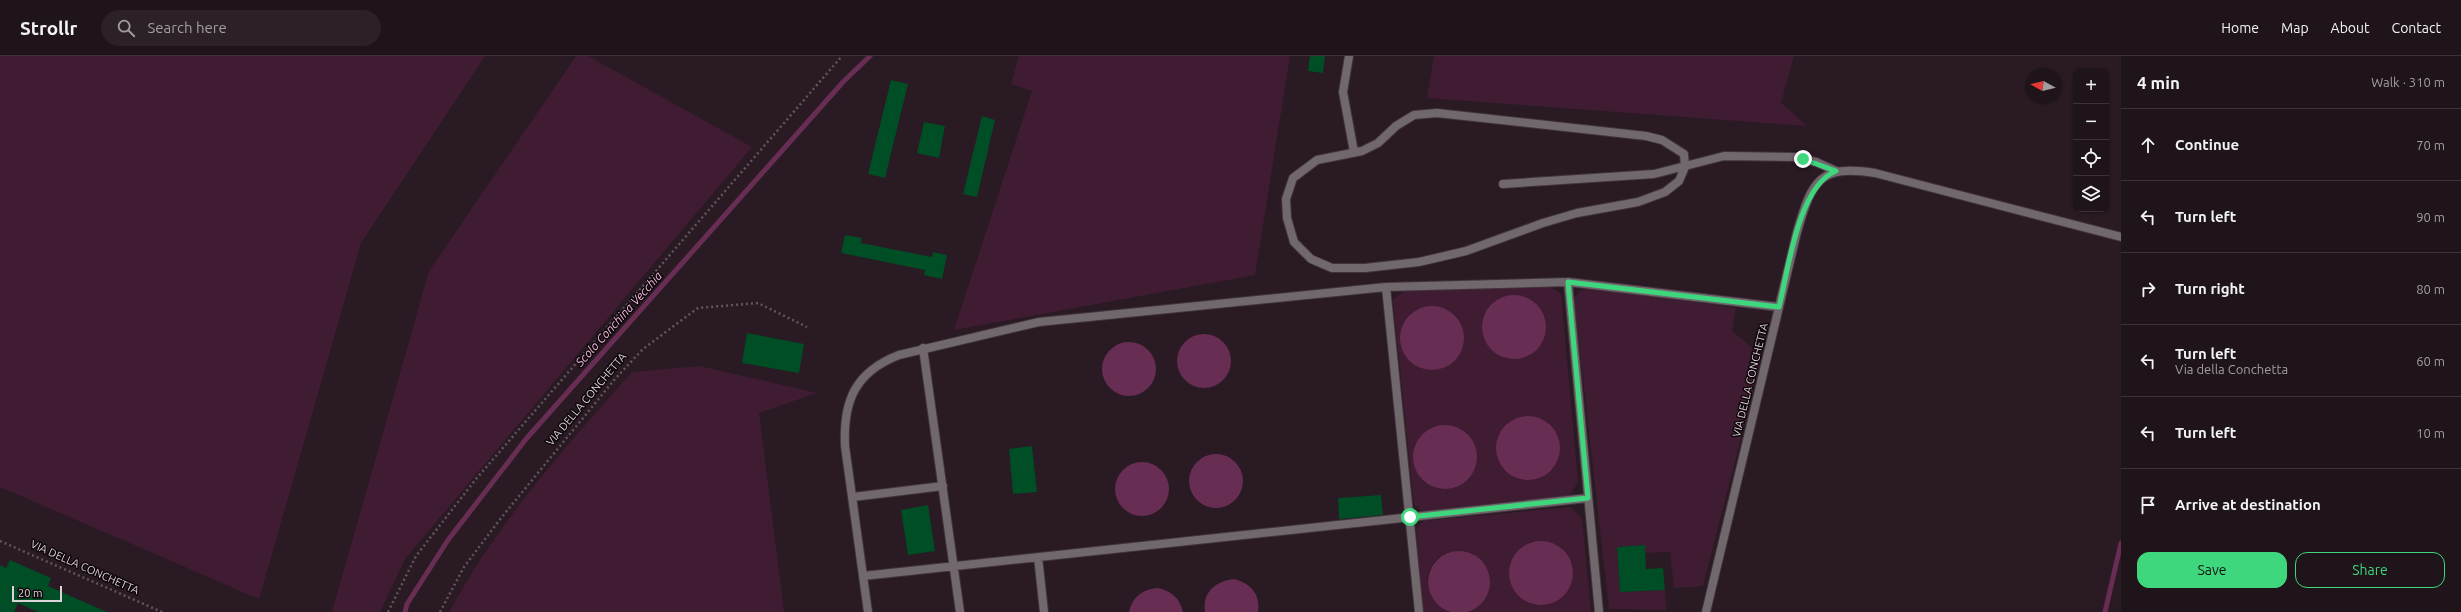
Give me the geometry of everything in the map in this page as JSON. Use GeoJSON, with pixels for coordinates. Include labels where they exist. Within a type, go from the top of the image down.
{"type":"FeatureCollection","features":[{"type":"Feature","properties":{"kind":"street"},"geometry":{"type":"LineString","coordinates":[[1349,56],[1343,92],[1354,152]]}},
{"type":"Feature","properties":{"kind":"street"},"geometry":{"type":"LineString","coordinates":[[1436,113],[1646,136],[1676,146],[1684,154],[1685,167],[1678,181],[1665,192],[1638,202],[1577,213],[1543,222],[1466,252],[1420,262],[1364,268],[1332,268],[1310,259],[1294,242],[1287,218],[1286,199],[1293,178],[1317,160],[1354,152],[1378,143],[1396,126],[1414,115],[1436,113]]}},
{"type":"Feature","properties":{"kind":"street"},"geometry":{"type":"LineString","coordinates":[[1503,184],[1654,174],[1724,156],[1774,156],[1816,162],[1836,171],[1854,170],[1875,173],[2121,237]]}},
{"type":"Feature","properties":{"kind":"street","name":"VIA DELLA CONCHETTA"},"geometry":{"type":"LineString","coordinates":[[1706,612],[1779,307],[1806,206],[1815,187],[1827,174],[1836,171]]}},
{"type":"Feature","properties":{"kind":"street"},"geometry":{"type":"LineString","coordinates":[[1568,282],[1599,612]]}},
{"type":"Feature","properties":{"kind":"street"},"geometry":{"type":"LineString","coordinates":[[868,612],[845,446],[845,418],[856,388],[864,376],[886,360],[924,348],[1039,322],[1386,287],[1568,282],[1779,307]]}},
{"type":"Feature","properties":{"kind":"street"},"geometry":{"type":"LineString","coordinates":[[1386,287],[1419,612]]}},
{"type":"Feature","properties":{"kind":"street"},"geometry":{"type":"LineString","coordinates":[[924,348],[960,612]]}},
{"type":"Feature","properties":{"kind":"street"},"geometry":{"type":"LineString","coordinates":[[853,497],[943,486]]}},
{"type":"Feature","properties":{"kind":"street"},"geometry":{"type":"LineString","coordinates":[[864,576],[1588,498]]}},
{"type":"Feature","properties":{"kind":"street"},"geometry":{"type":"LineString","coordinates":[[1038,557],[1044,612]]}},
{"type":"Feature","properties":{"kind":"path"},"geometry":{"type":"LineString","coordinates":[[388,612],[416,556],[476,479],[842,56]]}},
{"type":"Feature","properties":{"kind":"path","name":"VIA DELLA CONCHETTA"},"geometry":{"type":"LineString","coordinates":[[440,612],[464,567],[478,548],[615,379],[643,349],[698,308],[758,303],[807,327]]}},
{"type":"Feature","properties":{"kind":"path","name":"VIA DELLA CONCHETTA"},"geometry":{"type":"LineString","coordinates":[[0,541],[162,612]]}},
{"type":"Feature","properties":{"kind":"shaded area"},"geometry":{"type":"Polygon","coordinates":[[[0,56],[485,56],[361,243],[259,599],[0,487],[0,56]]]}},
{"type":"Feature","properties":{"kind":"shaded area"},"geometry":{"type":"Polygon","coordinates":[[[576,56],[588,56],[752,147],[405,559],[380,612],[332,612],[429,271],[576,56]]]}},
{"type":"Feature","properties":{"kind":"shaded area"},"geometry":{"type":"Polygon","coordinates":[[[1019,56],[1290,56],[1255,275],[954,330],[1032,91],[1011,84],[1019,56]]]}},
{"type":"Feature","properties":{"kind":"shaded area"},"geometry":{"type":"Polygon","coordinates":[[[1434,56],[1794,56],[1781,103],[1807,126],[1427,98],[1434,56]]]}},
{"type":"Feature","properties":{"kind":"shaded area"},"geometry":{"type":"Polygon","coordinates":[[[1549,286],[1561,294],[1578,482],[1570,495],[1421,511],[1414,504],[1393,300],[1405,290],[1549,286]],[[1508,296],[1498,301],[1491,308],[1486,317],[1484,326],[1486,336],[1490,344],[1496,352],[1506,358],[1546,323],[1536,305],[1508,296]],[[1416,310],[1408,317],[1403,326],[1434,370],[1451,362],[1461,348],[1463,340],[1460,323],[1455,315],[1416,310]],[[1522,416],[1512,420],[1497,457],[1509,473],[1514,476],[1526,479],[1540,477],[1559,443],[1557,437],[1554,431],[1541,420],[1529,416],[1522,416]],[[1459,429],[1429,430],[1415,445],[1416,465],[1419,476],[1423,482],[1437,488],[1446,488],[1454,487],[1468,480],[1473,471],[1473,443],[1459,429]]]}},
{"type":"Feature","properties":{"kind":"shaded area"},"geometry":{"type":"Polygon","coordinates":[[[1588,287],[1736,308],[1732,331],[1762,356],[1703,586],[1674,588],[1670,552],[1645,553],[1644,545],[1617,547],[1620,592],[1665,590],[1666,610],[1609,609],[1574,299],[1579,292],[1588,287]]]}},
{"type":"Feature","properties":{"kind":"shaded area"},"geometry":{"type":"Polygon","coordinates":[[[1514,295],[1532,301],[1540,309],[1546,327],[1540,345],[1532,353],[1514,359],[1496,353],[1488,345],[1482,327],[1488,309],[1496,301],[1514,295]]]}},
{"type":"Feature","properties":{"kind":"shaded area"},"geometry":{"type":"Polygon","coordinates":[[[1432,306],[1450,312],[1458,320],[1464,338],[1458,356],[1450,364],[1432,370],[1414,364],[1406,356],[1400,338],[1406,320],[1414,312],[1432,306]]]}},
{"type":"Feature","properties":{"kind":"shaded area"},"geometry":{"type":"Polygon","coordinates":[[[1199,334],[1209,334],[1219,338],[1227,346],[1231,356],[1231,366],[1227,376],[1219,384],[1209,388],[1199,388],[1189,384],[1181,376],[1177,366],[1177,356],[1181,346],[1189,338],[1199,334]]]}},
{"type":"Feature","properties":{"kind":"shaded area"},"geometry":{"type":"Polygon","coordinates":[[[1124,342],[1134,342],[1144,346],[1152,354],[1156,364],[1156,374],[1152,384],[1144,392],[1134,396],[1124,396],[1114,392],[1106,384],[1102,374],[1102,364],[1106,354],[1114,346],[1124,342]]]}},
{"type":"Feature","properties":{"kind":"shaded area"},"geometry":{"type":"Polygon","coordinates":[[[700,366],[817,393],[759,413],[784,612],[449,612],[468,579],[510,517],[557,457],[632,372],[700,366]]]}},
{"type":"Feature","properties":{"kind":"shaded area"},"geometry":{"type":"Polygon","coordinates":[[[1528,416],[1546,422],[1554,430],[1560,448],[1554,466],[1546,474],[1528,480],[1510,474],[1502,466],[1496,448],[1502,430],[1510,422],[1528,416]]]}},
{"type":"Feature","properties":{"kind":"shaded area"},"geometry":{"type":"Polygon","coordinates":[[[1445,425],[1463,431],[1471,439],[1477,457],[1471,475],[1463,483],[1445,489],[1427,483],[1419,475],[1413,457],[1419,439],[1427,431],[1445,425]]]}},
{"type":"Feature","properties":{"kind":"shaded area"},"geometry":{"type":"Polygon","coordinates":[[[1211,454],[1221,454],[1231,458],[1239,466],[1243,476],[1243,486],[1239,496],[1231,504],[1221,508],[1211,508],[1201,504],[1193,496],[1189,486],[1189,476],[1193,466],[1201,458],[1211,454]]]}},
{"type":"Feature","properties":{"kind":"shaded area"},"geometry":{"type":"Polygon","coordinates":[[[1137,462],[1147,462],[1157,466],[1165,474],[1169,484],[1169,494],[1165,504],[1157,512],[1147,516],[1137,516],[1127,512],[1119,504],[1115,494],[1115,484],[1119,474],[1127,466],[1137,462]]]}},
{"type":"Feature","properties":{"kind":"shaded area"},"geometry":{"type":"Polygon","coordinates":[[[1570,507],[1582,518],[1591,612],[1468,612],[1471,611],[1473,553],[1458,551],[1445,554],[1436,561],[1430,570],[1427,582],[1430,593],[1437,603],[1449,612],[1423,612],[1416,528],[1424,521],[1570,507]],[[1535,541],[1521,549],[1513,561],[1511,575],[1515,591],[1535,541]]]}},
{"type":"Feature","properties":{"kind":"shaded area"},"geometry":{"type":"Polygon","coordinates":[[[1541,541],[1559,547],[1567,555],[1573,573],[1567,591],[1559,599],[1541,605],[1523,599],[1515,591],[1509,573],[1515,555],[1523,547],[1541,541]]]}},
{"type":"Feature","properties":{"kind":"shaded area"},"geometry":{"type":"Polygon","coordinates":[[[1453,551],[1465,551],[1481,560],[1488,570],[1490,582],[1488,594],[1481,604],[1465,613],[1453,613],[1442,608],[1433,599],[1428,588],[1428,576],[1433,565],[1442,556],[1453,551]]]}},
{"type":"Feature","properties":{"kind":"shaded area"},"geometry":{"type":"Polygon","coordinates":[[[1234,579],[1245,583],[1253,590],[1258,600],[1258,612],[1205,612],[1208,593],[1221,582],[1234,579]]]}},
{"type":"Feature","properties":{"kind":"shaded area"},"geometry":{"type":"Polygon","coordinates":[[[1158,588],[1171,593],[1180,603],[1183,612],[1129,612],[1130,607],[1139,595],[1148,590],[1158,588]]]}},
{"type":"Feature","properties":{"kind":"building"},"geometry":{"type":"Polygon","coordinates":[[[1310,56],[1325,56],[1323,73],[1308,71],[1310,56]]]}},
{"type":"Feature","properties":{"kind":"building"},"geometry":{"type":"Polygon","coordinates":[[[891,80],[908,84],[885,178],[868,174],[891,80]]]}},
{"type":"Feature","properties":{"kind":"building"},"geometry":{"type":"Polygon","coordinates":[[[982,116],[995,120],[977,197],[963,194],[982,116]]]}},
{"type":"Feature","properties":{"kind":"building"},"geometry":{"type":"Polygon","coordinates":[[[924,122],[945,126],[939,158],[917,153],[924,122]]]}},
{"type":"Feature","properties":{"kind":"building"},"geometry":{"type":"Polygon","coordinates":[[[845,235],[862,238],[861,243],[932,257],[933,252],[947,255],[942,279],[924,275],[925,270],[841,253],[845,235]]]}},
{"type":"Feature","properties":{"kind":"building"},"geometry":{"type":"Polygon","coordinates":[[[747,333],[804,344],[799,373],[742,363],[747,333]]]}},
{"type":"Feature","properties":{"kind":"building"},"geometry":{"type":"Polygon","coordinates":[[[1032,446],[1037,492],[1013,494],[1009,449],[1032,446]]]}},
{"type":"Feature","properties":{"kind":"building"},"geometry":{"type":"Polygon","coordinates":[[[1381,495],[1383,515],[1339,519],[1338,498],[1381,495]]]}},
{"type":"Feature","properties":{"kind":"building"},"geometry":{"type":"Polygon","coordinates":[[[928,505],[935,551],[908,555],[901,510],[928,505]]]}},
{"type":"Feature","properties":{"kind":"building"},"geometry":{"type":"Polygon","coordinates":[[[1645,545],[1646,569],[1663,568],[1665,590],[1620,592],[1617,547],[1645,545]]]}},
{"type":"Feature","properties":{"kind":"building"},"geometry":{"type":"Polygon","coordinates":[[[10,560],[51,578],[48,586],[107,612],[38,612],[18,603],[14,612],[0,612],[0,565],[6,568],[10,560]]]}},
{"type":"Feature","properties":{"kind":"waterway","name":"Scolo Conchina Vecchia"},"geometry":{"type":"LineString","coordinates":[[405,612],[407,604],[448,540],[526,439],[843,82],[870,56]]}},
{"type":"Feature","properties":{"kind":"waterway"},"geometry":{"type":"LineString","coordinates":[[2105,612],[2121,543]]}},
{"type":"Feature","properties":{"kind":"route"},"geometry":{"type":"LineString","coordinates":[[1410,517],[1588,498],[1568,282],[1779,307],[1797,232],[1810,196],[1815,187],[1827,174],[1836,171],[1827,166],[1803,159]]}}]}
